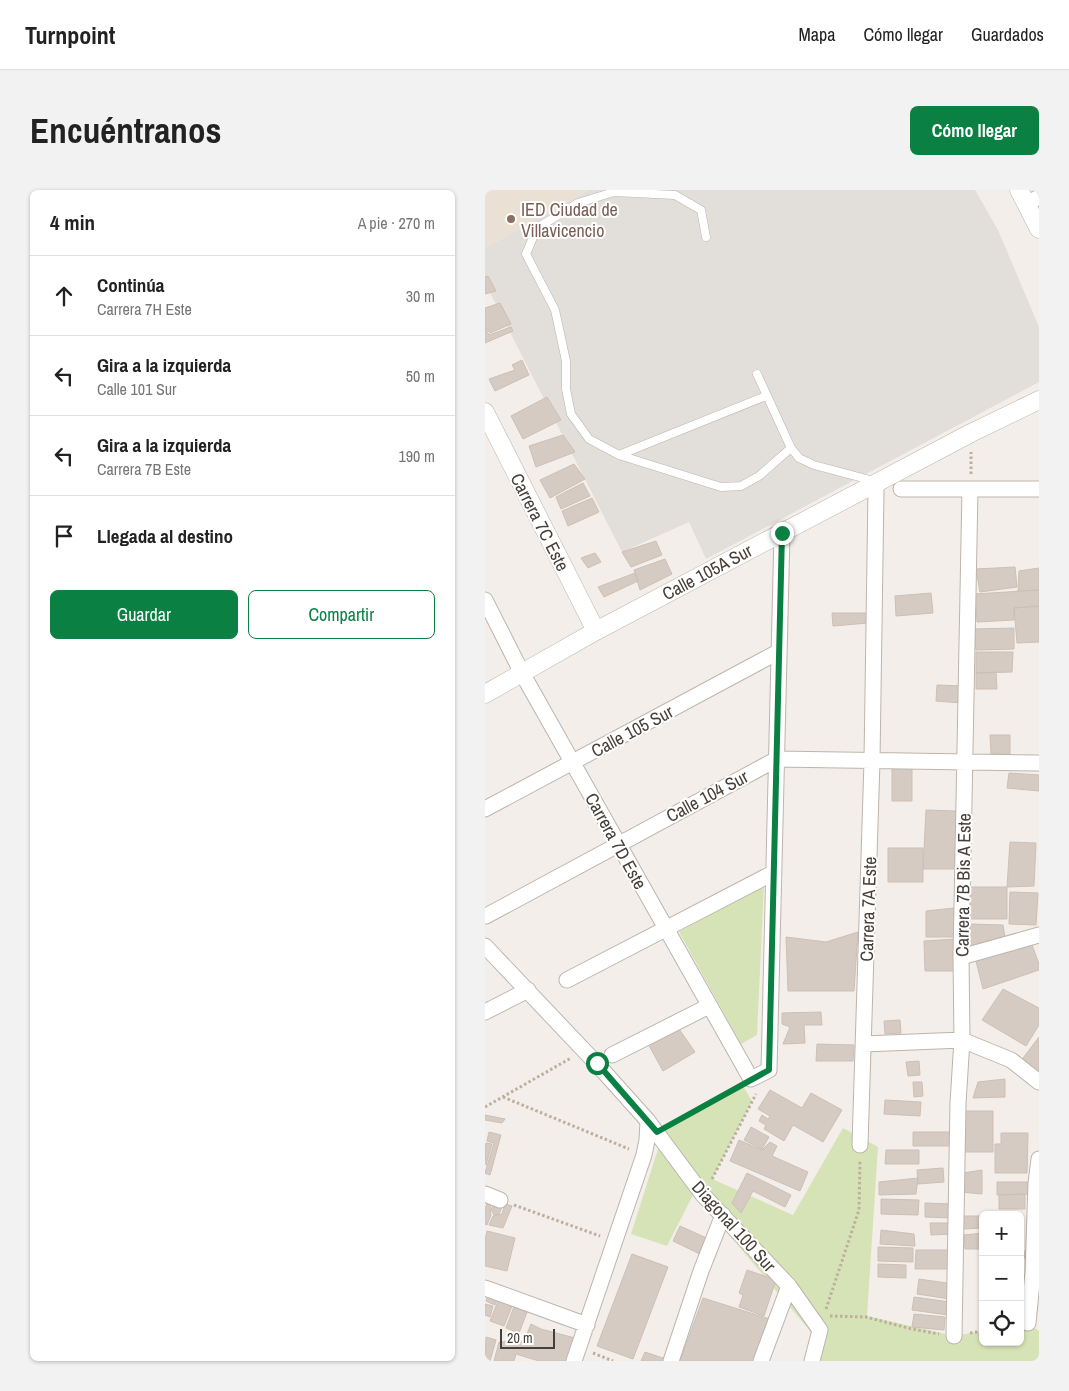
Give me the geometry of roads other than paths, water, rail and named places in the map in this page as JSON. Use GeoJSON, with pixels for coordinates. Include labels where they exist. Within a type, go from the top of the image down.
{"type":"FeatureCollection","features":[{"type":"Feature","properties":{"kind":"street"},"geometry":{"type":"LineString","coordinates":[[1028,197],[1039,229]]}},
{"type":"Feature","properties":{"kind":"street","name":"Calle 105A Sur"},"geometry":{"type":"LineString","coordinates":[[485,694],[596,631],[971,433],[1039,400]]}},
{"type":"Feature","properties":{"kind":"street","name":"Carrera 7C Este"},"geometry":{"type":"LineString","coordinates":[[485,412],[596,631]]}},
{"type":"Feature","properties":{"kind":"street","name":"Carrera 7A Este"},"geometry":{"type":"LineString","coordinates":[[860,1145],[872,761],[876,499],[878,482]]}},
{"type":"Feature","properties":{"kind":"street","name":"Carrera 7B Bis A Este"},"geometry":{"type":"LineString","coordinates":[[954,1336],[957,1103],[962,1040],[961,957],[971,489]]}},
{"type":"Feature","properties":{"kind":"street"},"geometry":{"type":"LineString","coordinates":[[901,490],[1039,489]]}},
{"type":"Feature","properties":{"kind":"street"},"geometry":{"type":"LineString","coordinates":[[567,980],[773,873],[782,533]]}},
{"type":"Feature","properties":{"kind":"street","name":"Carrera 7D Este"},"geometry":{"type":"LineString","coordinates":[[485,600],[522,673],[751,1080],[769,1070],[773,873]]}},
{"type":"Feature","properties":{"kind":"street","name":"Calle 105 Sur"},"geometry":{"type":"LineString","coordinates":[[485,809],[778,652]]}},
{"type":"Feature","properties":{"kind":"street","name":"Calle 104 Sur"},"geometry":{"type":"LineString","coordinates":[[486,916],[777,759],[1039,763]]}},
{"type":"Feature","properties":{"kind":"street"},"geometry":{"type":"LineString","coordinates":[[961,957],[1039,935]]}},
{"type":"Feature","properties":{"kind":"street","name":"Diagonal 100 Sur"},"geometry":{"type":"LineString","coordinates":[[485,946],[653,1126],[703,1195],[822,1323],[812,1361]]}},
{"type":"Feature","properties":{"kind":"street"},"geometry":{"type":"LineString","coordinates":[[485,1012],[528,990]]}},
{"type":"Feature","properties":{"kind":"street"},"geometry":{"type":"LineString","coordinates":[[612,1055],[709,1006]]}},
{"type":"Feature","properties":{"kind":"street"},"geometry":{"type":"LineString","coordinates":[[864,1044],[962,1040],[1011,1060],[1039,1082]]}},
{"type":"Feature","properties":{"kind":"street"},"geometry":{"type":"LineString","coordinates":[[577,1355],[653,1126]]}},
{"type":"Feature","properties":{"kind":"street"},"geometry":{"type":"LineString","coordinates":[[1029,1323],[1036,1274],[1039,1164]]}},
{"type":"Feature","properties":{"kind":"street"},"geometry":{"type":"LineString","coordinates":[[485,1194],[500,1200]]}},
{"type":"Feature","properties":{"kind":"street"},"geometry":{"type":"LineString","coordinates":[[671,1361],[701,1271],[723,1215]]}},
{"type":"Feature","properties":{"kind":"street"},"geometry":{"type":"LineString","coordinates":[[761,1361],[789,1286]]}},
{"type":"Feature","properties":{"kind":"street"},"geometry":{"type":"LineString","coordinates":[[485,1288],[587,1325]]}},
{"type":"Feature","properties":{"kind":"lane"},"geometry":{"type":"LineString","coordinates":[[706,237],[701,210],[675,195],[614,192],[578,203],[537,228],[526,254],[555,310],[566,361],[566,389],[571,414],[589,439],[619,455],[721,487],[741,486],[759,476],[791,448]]}},
{"type":"Feature","properties":{"kind":"lane"},"geometry":{"type":"LineString","coordinates":[[757,374],[791,448],[799,458],[814,465],[878,482]]}},
{"type":"Feature","properties":{"kind":"lane"},"geometry":{"type":"LineString","coordinates":[[619,455],[766,396]]}},
{"type":"Feature","properties":{"kind":"place","name":"IED Ciudad de Villavicencio"},"geometry":{"type":"Point","coordinates":[511,219]}}]}
